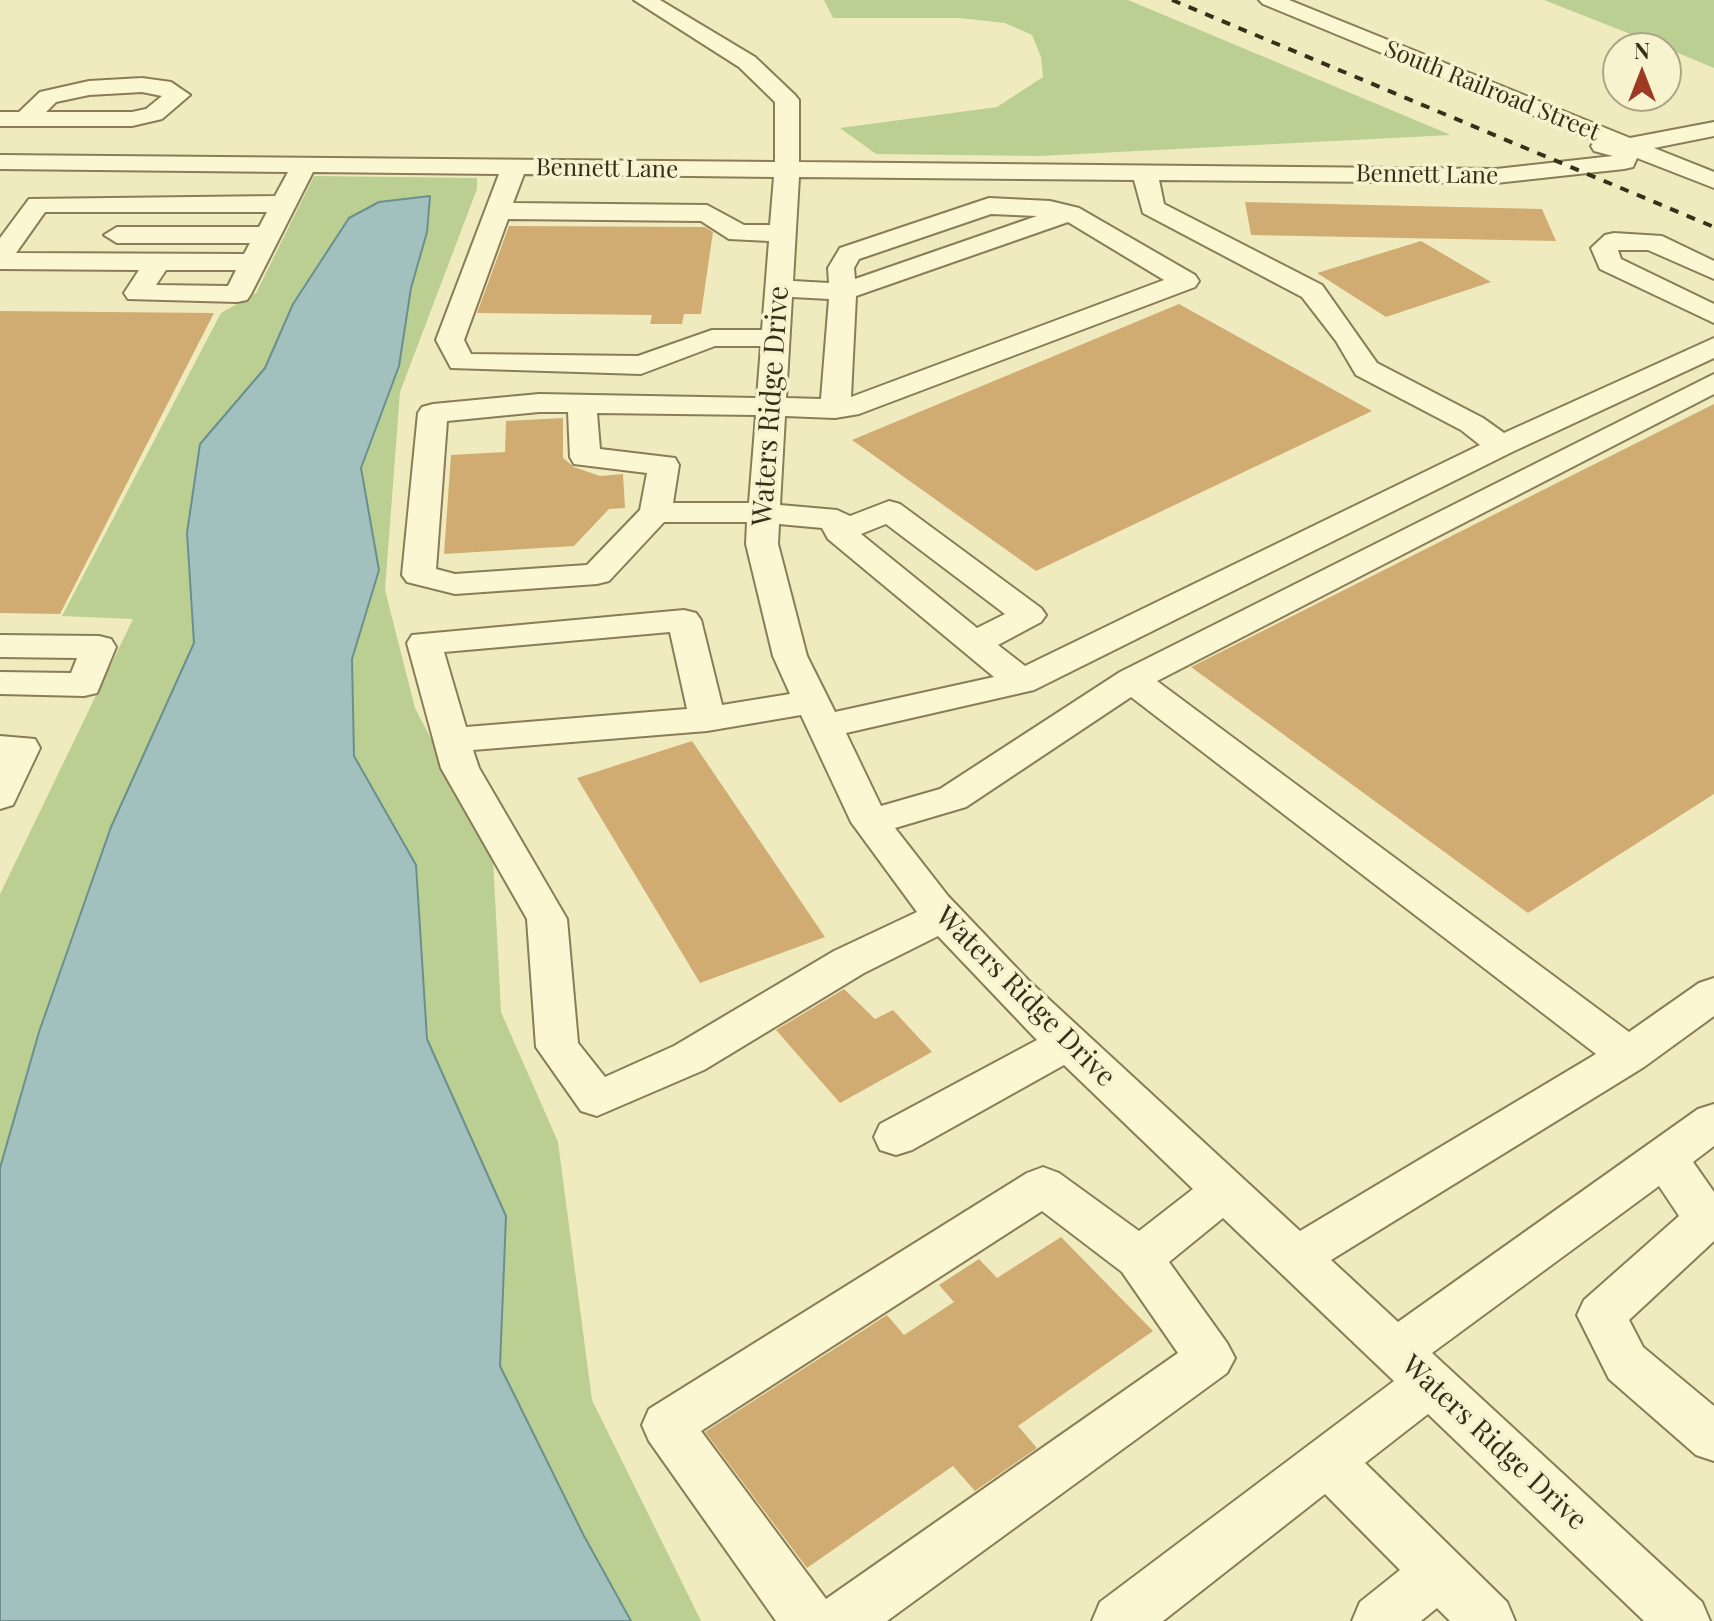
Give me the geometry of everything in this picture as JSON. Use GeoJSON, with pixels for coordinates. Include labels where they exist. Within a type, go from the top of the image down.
{"type":"FeatureCollection","features":[{"type":"Feature","properties":{"kind":"street","name":"Waters Ridge Drive"},"geometry":{"type":"LineString","coordinates":[[645,0],[747,62],[787,100],[787,171],[762,544],[790,656],[870,822],[943,916],[1068,1043],[1683,1621]]}},
{"type":"Feature","properties":{"kind":"street","name":"South Railroad Street"},"geometry":{"type":"LineString","coordinates":[[1270,0],[1714,181]]}},
{"type":"Feature","properties":{"kind":"street"},"geometry":{"type":"LineString","coordinates":[[0,119],[132,119],[154,114],[178,95],[163,87],[142,85],[89,88],[48,97],[26,118]]}},
{"type":"Feature","properties":{"kind":"street","name":"Bennett Lane"},"geometry":{"type":"LineString","coordinates":[[2,165],[1496,176],[1624,162],[1627,146],[1714,129]]}},
{"type":"Feature","properties":{"kind":"street"},"geometry":{"type":"LineString","coordinates":[[157,262],[138,293],[237,294],[304,166]]}},
{"type":"Feature","properties":{"kind":"street"},"geometry":{"type":"LineString","coordinates":[[514,168],[450,340],[461,362],[641,365],[712,338],[776,338]]}},
{"type":"Feature","properties":{"kind":"street"},"geometry":{"type":"LineString","coordinates":[[1145,172],[1152,208],[1312,291],[1349,339],[1366,369],[1472,424],[1501,446]]}},
{"type":"Feature","properties":{"kind":"street"},"geometry":{"type":"LineString","coordinates":[[5,251],[38,204],[284,204]]}},
{"type":"Feature","properties":{"kind":"street"},"geometry":{"type":"LineString","coordinates":[[496,211],[707,213],[738,233],[783,233]]}},
{"type":"Feature","properties":{"kind":"street"},"geometry":{"type":"LineString","coordinates":[[582,404],[585,457],[664,465],[655,512],[597,574],[455,584],[419,575],[433,413],[539,403],[849,408],[1185,281],[1070,213],[843,292],[779,288]]}},
{"type":"Feature","properties":{"kind":"street"},"geometry":{"type":"LineString","coordinates":[[5,251],[267,235]]}},
{"type":"Feature","properties":{"kind":"street"},"geometry":{"type":"LineString","coordinates":[[1714,271],[1653,242],[1614,241],[1604,248],[1609,263],[1714,315]]}},
{"type":"Feature","properties":{"kind":"street"},"geometry":{"type":"LineString","coordinates":[[5,251],[157,262],[253,262]]}},
{"type":"Feature","properties":{"kind":"street"},"geometry":{"type":"LineString","coordinates":[[835,409],[843,292]]}},
{"type":"Feature","properties":{"kind":"street"},"geometry":{"type":"LineString","coordinates":[[452,740],[707,719],[816,715],[1022,682],[1501,446],[1714,347]]}},
{"type":"Feature","properties":{"kind":"street"},"geometry":{"type":"LineString","coordinates":[[870,822],[953,798],[1132,680],[1714,383]]}},
{"type":"Feature","properties":{"kind":"street"},"geometry":{"type":"LineString","coordinates":[[839,532],[889,511],[1029,615],[974,643]]}},
{"type":"Feature","properties":{"kind":"street"},"geometry":{"type":"LineString","coordinates":[[655,512],[764,513],[837,520],[839,532],[1022,682]]}},
{"type":"Feature","properties":{"kind":"street"},"geometry":{"type":"LineString","coordinates":[[707,719],[684,620],[424,643],[460,768],[547,919],[557,1047],[597,1099],[689,1058],[849,962],[943,916]]}},
{"type":"Feature","properties":{"kind":"street"},"geometry":{"type":"LineString","coordinates":[[0,646],[99,647],[84,685],[0,683]]}},
{"type":"Feature","properties":{"kind":"street"},"geometry":{"type":"LineString","coordinates":[[1132,680],[1629,1055]]}},
{"type":"Feature","properties":{"kind":"street"},"geometry":{"type":"LineString","coordinates":[[0,748],[22,748],[0,796]]}},
{"type":"Feature","properties":{"kind":"street"},"geometry":{"type":"LineString","coordinates":[[1296,1257],[1629,1055],[1714,994]]}},
{"type":"Feature","properties":{"kind":"street"},"geometry":{"type":"LineString","coordinates":[[896,1137],[1068,1043]]}},
{"type":"Feature","properties":{"kind":"street"},"geometry":{"type":"LineString","coordinates":[[1119,1621],[1327,1461],[1413,1367],[1714,1122]]}},
{"type":"Feature","properties":{"kind":"street"},"geometry":{"type":"LineString","coordinates":[[1666,1160],[1707,1219],[1601,1315],[1626,1363],[1714,1438]]}},
{"type":"Feature","properties":{"kind":"street"},"geometry":{"type":"LineString","coordinates":[[809,1621],[667,1425],[1043,1186],[1139,1258],[1210,1358],[841,1621]]}},
{"type":"Feature","properties":{"kind":"street"},"geometry":{"type":"LineString","coordinates":[[1139,1258],[1225,1190]]}},
{"type":"Feature","properties":{"kind":"street"},"geometry":{"type":"LineString","coordinates":[[1327,1461],[1488,1621]]}},
{"type":"Feature","properties":{"kind":"street"},"geometry":{"type":"LineString","coordinates":[[1379,1621],[1439,1572]]}},
{"type":"Feature","properties":{"kind":"green space"},"geometry":{"type":"Polygon","coordinates":[[[824,0],[1128,0],[1451,135],[1040,156],[876,154],[840,128],[997,107],[1043,77],[1041,57],[1032,35],[1005,23],[959,18],[833,18],[824,0]]]}},
{"type":"Feature","properties":{"kind":"green space"},"geometry":{"type":"Polygon","coordinates":[[[1544,0],[1714,0],[1714,68],[1682,55],[1682,32],[1625,32],[1544,0]]]}},
{"type":"Feature","properties":{"kind":"green space"},"geometry":{"type":"Polygon","coordinates":[[[314,176],[477,178],[477,189],[400,392],[385,590],[415,708],[493,858],[501,1012],[558,1142],[592,1400],[701,1621],[0,1621],[0,894],[133,619],[62,616],[221,313],[256,293],[314,176]]]}},
{"type":"Feature","properties":{"kind":"water"},"geometry":{"type":"Polygon","coordinates":[[[430,196],[427,232],[411,288],[399,366],[361,468],[379,570],[352,659],[354,756],[416,865],[427,1039],[506,1216],[500,1366],[584,1536],[631,1621],[0,1621],[0,1168],[39,1032],[111,827],[194,643],[187,533],[200,444],[265,368],[293,304],[349,218],[379,202],[430,196]]]}},
{"type":"Feature","properties":{"kind":"building"},"geometry":{"type":"Polygon","coordinates":[[[1245,202],[1542,209],[1556,241],[1251,235],[1245,202]]]}},
{"type":"Feature","properties":{"kind":"building"},"geometry":{"type":"Polygon","coordinates":[[[509,226],[705,227],[713,232],[701,314],[684,314],[682,324],[650,324],[652,315],[477,313],[509,226]]]}},
{"type":"Feature","properties":{"kind":"building"},"geometry":{"type":"Polygon","coordinates":[[[1421,241],[1491,282],[1386,317],[1317,273],[1421,241]]]}},
{"type":"Feature","properties":{"kind":"building"},"geometry":{"type":"Polygon","coordinates":[[[1179,304],[1372,411],[1036,571],[852,440],[1179,304]]]}},
{"type":"Feature","properties":{"kind":"building"},"geometry":{"type":"Polygon","coordinates":[[[0,311],[214,313],[60,614],[0,613],[0,311]]]}},
{"type":"Feature","properties":{"kind":"building"},"geometry":{"type":"Polygon","coordinates":[[[1714,404],[1714,794],[1528,913],[1191,667],[1714,404]]]}},
{"type":"Feature","properties":{"kind":"building"},"geometry":{"type":"Polygon","coordinates":[[[563,418],[563,458],[574,467],[600,476],[623,474],[625,508],[609,509],[574,546],[444,554],[451,455],[505,452],[506,421],[563,418]]]}},
{"type":"Feature","properties":{"kind":"building"},"geometry":{"type":"Polygon","coordinates":[[[692,741],[825,937],[700,983],[577,778],[692,741]]]}},
{"type":"Feature","properties":{"kind":"building"},"geometry":{"type":"Polygon","coordinates":[[[844,989],[875,1019],[893,1010],[932,1052],[840,1103],[776,1030],[844,989]]]}},
{"type":"Feature","properties":{"kind":"building"},"geometry":{"type":"Polygon","coordinates":[[[1061,1237],[1153,1331],[1018,1426],[1037,1448],[975,1491],[953,1466],[807,1568],[705,1432],[887,1315],[904,1335],[954,1302],[939,1285],[979,1259],[997,1278],[1061,1237]]]}},
{"type":"Feature","properties":{"kind":"railway"},"geometry":{"type":"LineString","coordinates":[[1172,0],[1714,227]]}}]}
